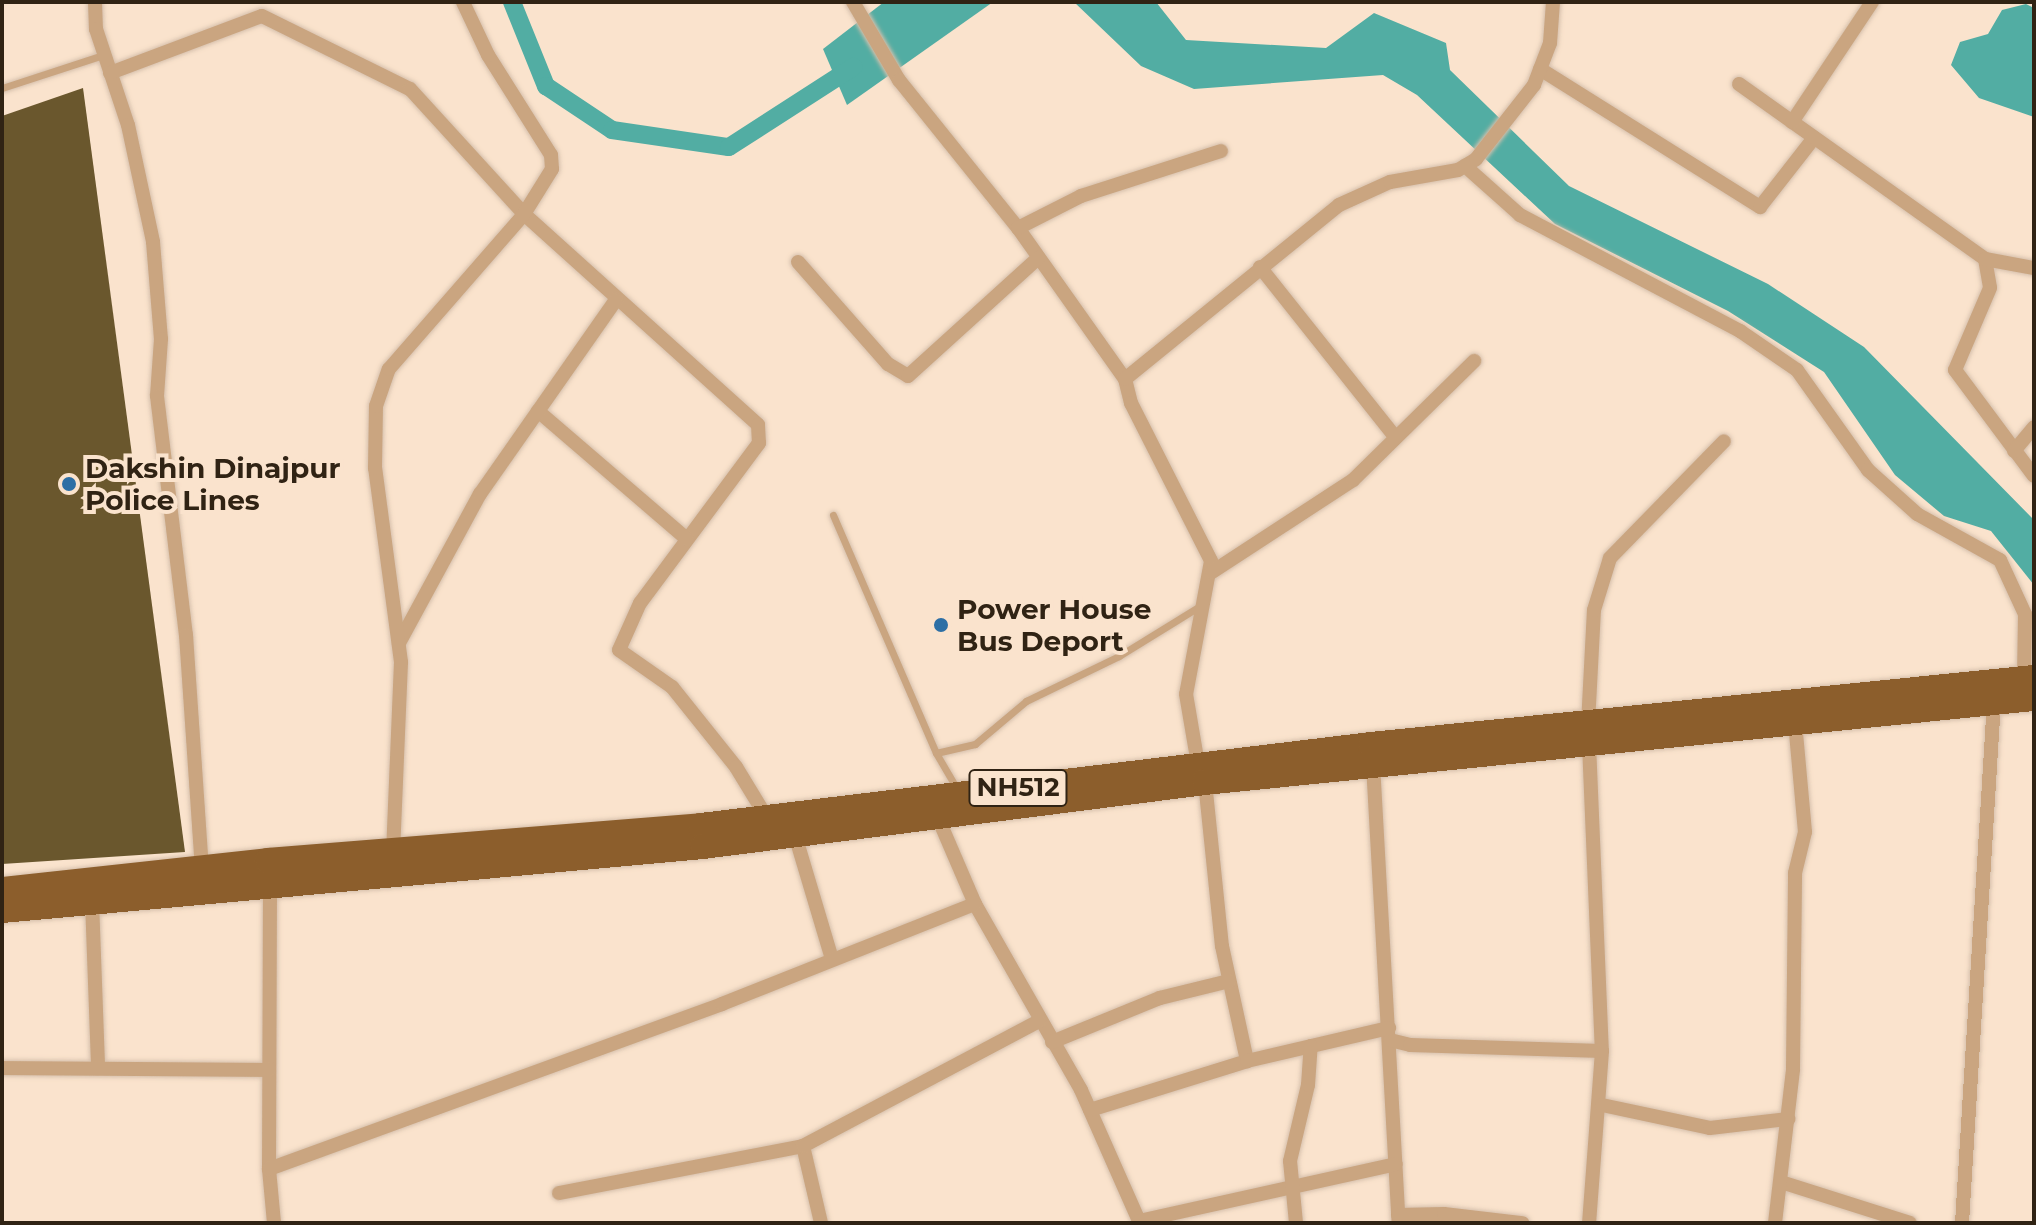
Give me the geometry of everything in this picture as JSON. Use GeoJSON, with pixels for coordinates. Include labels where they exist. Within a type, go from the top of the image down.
{"type":"FeatureCollection","features":[{"type":"Feature","properties":{"kind":"highway","name":"NH512"},"geometry":{"type":"LineString","coordinates":[[2,890],[202,868],[393,853],[769,828],[795,835],[938,818],[1201,773],[1373,764],[1588,734],[1795,723],[1994,701],[2031,685]]}},
{"type":"Feature","properties":{"kind":"highway","name":"NH512"},"geometry":{"type":"LineString","coordinates":[[2,910],[270,884],[769,828],[960,795],[1588,734],[2031,685]]}},
{"type":"Feature","properties":{"kind":"street"},"geometry":{"type":"LineString","coordinates":[[95,2],[103,55],[128,125],[153,242],[161,339],[157,396],[186,635],[202,868]]}},
{"type":"Feature","properties":{"kind":"street"},"geometry":{"type":"LineString","coordinates":[[393,853],[402,701],[399,643],[375,468],[373,427],[381,385],[389,369],[524,214],[546,183],[551,155],[488,55],[463,2]]}},
{"type":"Feature","properties":{"kind":"street"},"geometry":{"type":"LineString","coordinates":[[853,2],[899,80],[1018,228],[1125,379],[1131,403],[1211,561],[1212,572],[1186,694],[1201,773],[1229,981],[1247,1061]]}},
{"type":"Feature","properties":{"kind":"street"},"geometry":{"type":"LineString","coordinates":[[1125,379],[1339,205],[1412,175],[1471,162],[1534,85],[1550,43],[1553,2]]}},
{"type":"Feature","properties":{"kind":"street"},"geometry":{"type":"LineString","coordinates":[[1792,122],[1872,2]]}},
{"type":"Feature","properties":{"kind":"street"},"geometry":{"type":"LineString","coordinates":[[110,73],[262,16],[410,89],[524,214],[758,425],[759,443],[640,603],[619,650],[672,687],[769,828]]}},
{"type":"Feature","properties":{"kind":"street"},"geometry":{"type":"LineString","coordinates":[[1540,69],[1760,207],[1814,138]]}},
{"type":"Feature","properties":{"kind":"street"},"geometry":{"type":"LineString","coordinates":[[1739,84],[1985,259],[2034,268]]}},
{"type":"Feature","properties":{"kind":"street"},"geometry":{"type":"LineString","coordinates":[[1018,228],[1081,196],[1221,151]]}},
{"type":"Feature","properties":{"kind":"street"},"geometry":{"type":"LineString","coordinates":[[1471,162],[1520,215],[1740,331],[1797,370],[1856,456],[1888,488],[1917,514],[2000,560],[2025,614],[2031,685]]}},
{"type":"Feature","properties":{"kind":"street"},"geometry":{"type":"LineString","coordinates":[[798,262],[888,364],[908,376],[1038,258]]}},
{"type":"Feature","properties":{"kind":"street"},"geometry":{"type":"LineString","coordinates":[[1985,259],[1990,288],[1955,370],[2034,476]]}},
{"type":"Feature","properties":{"kind":"street"},"geometry":{"type":"LineString","coordinates":[[1260,267],[1396,438]]}},
{"type":"Feature","properties":{"kind":"street"},"geometry":{"type":"LineString","coordinates":[[399,643],[480,494],[616,300]]}},
{"type":"Feature","properties":{"kind":"street"},"geometry":{"type":"LineString","coordinates":[[1212,572],[1318,506],[1396,438],[1474,361]]}},
{"type":"Feature","properties":{"kind":"street"},"geometry":{"type":"LineString","coordinates":[[538,411],[687,539]]}},
{"type":"Feature","properties":{"kind":"street"},"geometry":{"type":"LineString","coordinates":[[2014,451],[2034,427]]}},
{"type":"Feature","properties":{"kind":"street"},"geometry":{"type":"LineString","coordinates":[[1589,1223],[1602,1105],[1588,734],[1592,621],[1610,558],[1724,441]]}},
{"type":"Feature","properties":{"kind":"street"},"geometry":{"type":"LineString","coordinates":[[1962,1223],[1994,701]]}},
{"type":"Feature","properties":{"kind":"street"},"geometry":{"type":"LineString","coordinates":[[1775,1223],[1788,1119],[1795,873],[1805,832],[1795,723]]}},
{"type":"Feature","properties":{"kind":"street"},"geometry":{"type":"LineString","coordinates":[[1373,764],[1398,1219],[1444,1214],[1522,1223]]}},
{"type":"Feature","properties":{"kind":"street"},"geometry":{"type":"LineString","coordinates":[[938,818],[975,904],[1090,1110],[1139,1222],[1290,1185],[1396,1164]]}},
{"type":"Feature","properties":{"kind":"street"},"geometry":{"type":"LineString","coordinates":[[795,835],[832,959]]}},
{"type":"Feature","properties":{"kind":"street"},"geometry":{"type":"LineString","coordinates":[[270,884],[269,1169],[274,1223]]}},
{"type":"Feature","properties":{"kind":"street"},"geometry":{"type":"LineString","coordinates":[[92,901],[98,1068]]}},
{"type":"Feature","properties":{"kind":"street"},"geometry":{"type":"LineString","coordinates":[[269,1169],[722,1004],[975,904]]}},
{"type":"Feature","properties":{"kind":"street"},"geometry":{"type":"LineString","coordinates":[[1052,1042],[1160,998],[1229,981]]}},
{"type":"Feature","properties":{"kind":"street"},"geometry":{"type":"LineString","coordinates":[[559,1193],[803,1146],[1039,1021]]}},
{"type":"Feature","properties":{"kind":"street"},"geometry":{"type":"LineString","coordinates":[[1090,1110],[1247,1061],[1311,1046],[1390,1034],[1602,1051]]}},
{"type":"Feature","properties":{"kind":"street"},"geometry":{"type":"LineString","coordinates":[[1296,1223],[1290,1185],[1293,1136],[1308,1085],[1311,1046]]}},
{"type":"Feature","properties":{"kind":"street"},"geometry":{"type":"LineString","coordinates":[[2,1068],[269,1070]]}},
{"type":"Feature","properties":{"kind":"street"},"geometry":{"type":"LineString","coordinates":[[1602,1105],[1710,1128],[1788,1119]]}},
{"type":"Feature","properties":{"kind":"street"},"geometry":{"type":"LineString","coordinates":[[803,1146],[821,1223]]}},
{"type":"Feature","properties":{"kind":"street"},"geometry":{"type":"LineString","coordinates":[[1781,1182],[1910,1223]]}},
{"type":"Feature","properties":{"kind":"lane"},"geometry":{"type":"LineString","coordinates":[[2,88],[103,55]]}},
{"type":"Feature","properties":{"kind":"lane"},"geometry":{"type":"LineString","coordinates":[[833,515],[936,753],[960,795]]}},
{"type":"Feature","properties":{"kind":"lane"},"geometry":{"type":"LineString","coordinates":[[936,753],[975,744],[1026,701],[1119,656],[1205,603]]}},
{"type":"Feature","properties":{"kind":"water"},"geometry":{"type":"Polygon","coordinates":[[[884,2],[993,2],[847,105],[823,49],[884,2]]]}},
{"type":"Feature","properties":{"kind":"water"},"geometry":{"type":"Polygon","coordinates":[[[1074,2],[1156,2],[1186,40],[1326,48],[1374,13],[1446,43],[1450,70],[1569,186],[1768,284],[1864,347],[2034,520],[2034,585],[1991,531],[1944,516],[1895,475],[1824,372],[1728,311],[1555,224],[1417,95],[1383,75],[1194,89],[1141,66],[1074,2]]]}},
{"type":"Feature","properties":{"kind":"water"},"geometry":{"type":"Polygon","coordinates":[[[2026,4],[2034,8],[2034,117],[1979,98],[1951,65],[1960,42],[1988,34],[2002,10],[2026,4]]]}},
{"type":"Feature","properties":{"kind":"building","name":"Dakshin Dinajpur Police Lines"},"geometry":{"type":"Polygon","coordinates":[[[83,88],[185,852],[2,864],[2,116],[83,88]]]}},
{"type":"Feature","properties":{"kind":"waterway"},"geometry":{"type":"LineString","coordinates":[[512,2],[546,86],[612,130],[729,147],[853,67]]}},
{"type":"Feature","properties":{"kind":"place","name":"Dakshin Dinajpur Police Lines"},"geometry":{"type":"Point","coordinates":[69,484]}},
{"type":"Feature","properties":{"kind":"place","name":"Power House Bus Deport"},"geometry":{"type":"Point","coordinates":[941,625]}}]}
